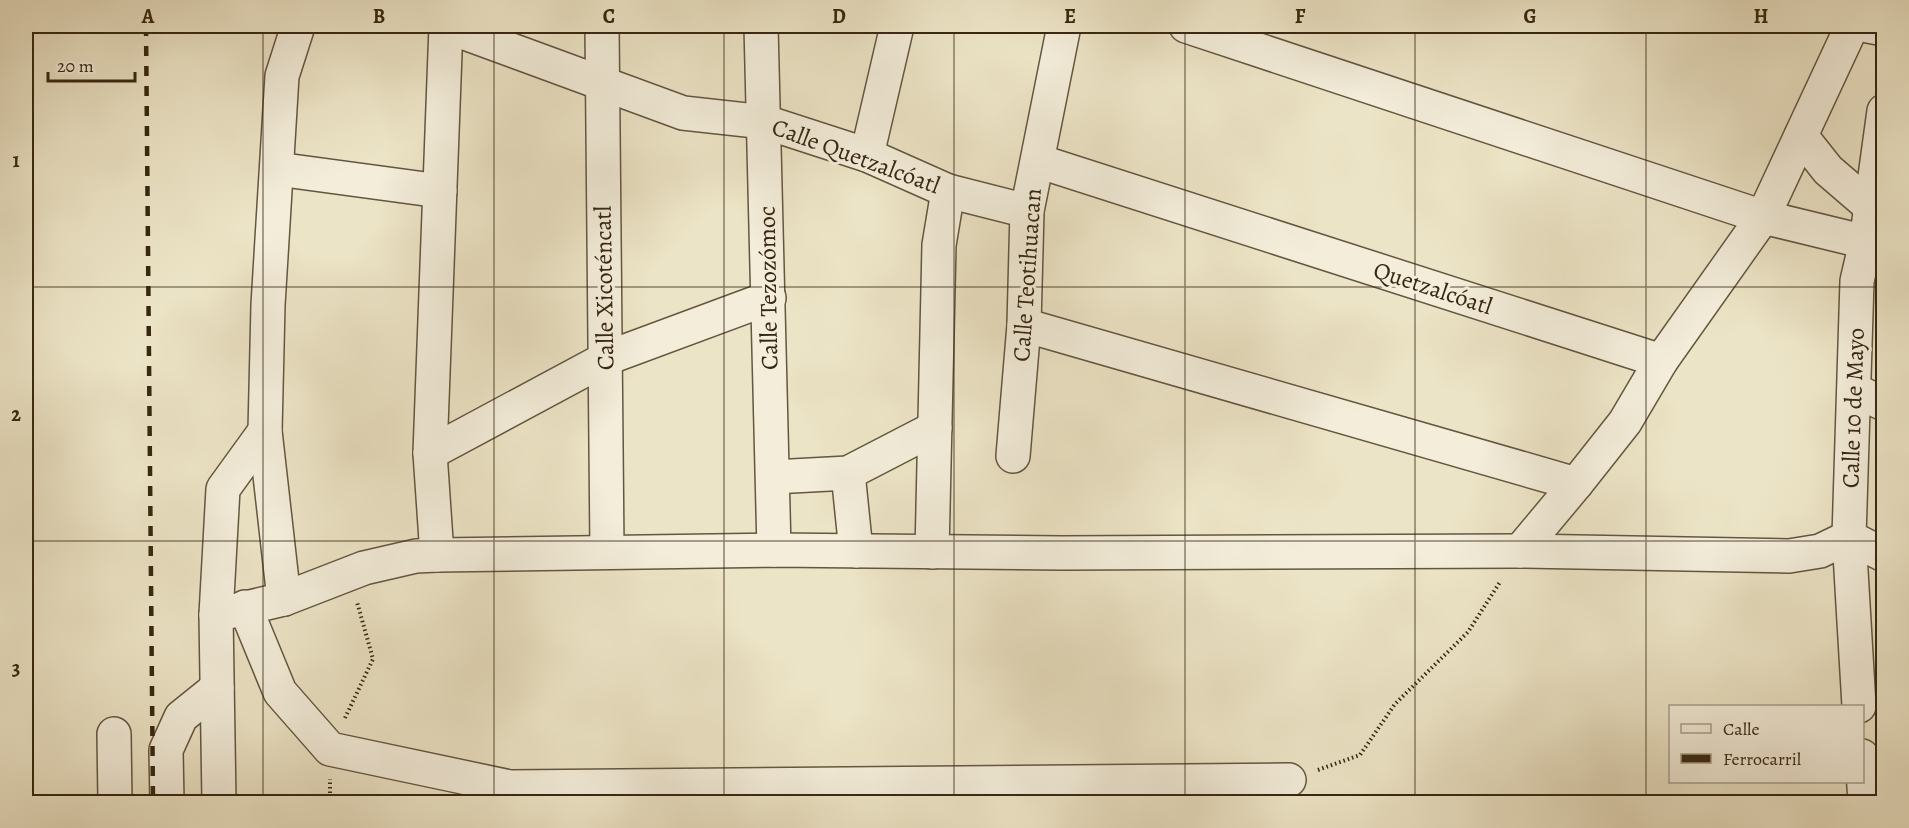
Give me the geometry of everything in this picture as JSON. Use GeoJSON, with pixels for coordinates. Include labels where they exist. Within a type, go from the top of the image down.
{"type":"FeatureCollection","features":[{"type":"Feature","properties":{"kind":"street"},"geometry":{"type":"LineString","coordinates":[[284,599],[266,430],[268,305],[282,76],[298,26]]}},
{"type":"Feature","properties":{"kind":"street","name":"Calle Xicoténcatl"},"geometry":{"type":"LineString","coordinates":[[602,26],[603,292],[607,358],[606,551]]}},
{"type":"Feature","properties":{"kind":"street","name":"Calle Tezozómoc"},"geometry":{"type":"LineString","coordinates":[[761,26],[774,550]]}},
{"type":"Feature","properties":{"kind":"street"},"geometry":{"type":"LineString","coordinates":[[867,155],[897,26]]}},
{"type":"Feature","properties":{"kind":"street","name":"Calle Teotihuacan"},"geometry":{"type":"LineString","coordinates":[[1013,456],[1024,325],[1027,211],[1064,26]]}},
{"type":"Feature","properties":{"kind":"street"},"geometry":{"type":"LineString","coordinates":[[1186,26],[1763,217],[1875,246]]}},
{"type":"Feature","properties":{"kind":"street"},"geometry":{"type":"LineString","coordinates":[[1520,551],[1625,422],[1661,361],[1763,217],[1852,26]]}},
{"type":"Feature","properties":{"kind":"street"},"geometry":{"type":"LineString","coordinates":[[1868,26],[1884,29]]}},
{"type":"Feature","properties":{"kind":"street"},"geometry":{"type":"LineString","coordinates":[[437,555],[430,453],[440,191],[455,27]]}},
{"type":"Feature","properties":{"kind":"street","name":"Calle Quetzalcóatl"},"geometry":{"type":"LineString","coordinates":[[455,27],[683,113],[765,122],[867,155],[948,191],[1027,211]]}},
{"type":"Feature","properties":{"kind":"street","name":"Calle 10 de Mayo"},"geometry":{"type":"LineString","coordinates":[[1859,705],[1849,537],[1857,281],[1875,246],[1870,207],[1884,111]]}},
{"type":"Feature","properties":{"kind":"street"},"geometry":{"type":"LineString","coordinates":[[1801,136],[1828,170],[1870,207]]}},
{"type":"Feature","properties":{"kind":"street","name":"Quetzalcóatl"},"geometry":{"type":"LineString","coordinates":[[1038,161],[1661,361]]}},
{"type":"Feature","properties":{"kind":"street"},"geometry":{"type":"LineString","coordinates":[[277,169],[440,191]]}},
{"type":"Feature","properties":{"kind":"street"},"geometry":{"type":"LineString","coordinates":[[932,552],[939,245],[948,191]]}},
{"type":"Feature","properties":{"kind":"street"},"geometry":{"type":"LineString","coordinates":[[430,453],[607,358],[769,298]]}},
{"type":"Feature","properties":{"kind":"street"},"geometry":{"type":"LineString","coordinates":[[1024,325],[1576,484]]}},
{"type":"Feature","properties":{"kind":"street"},"geometry":{"type":"LineString","coordinates":[[1854,390],[1884,404]]}},
{"type":"Feature","properties":{"kind":"street"},"geometry":{"type":"LineString","coordinates":[[772,477],[848,473],[935,428]]}},
{"type":"Feature","properties":{"kind":"street"},"geometry":{"type":"LineString","coordinates":[[219,802],[217,688],[231,611],[223,489],[266,430]]}},
{"type":"Feature","properties":{"kind":"street"},"geometry":{"type":"LineString","coordinates":[[848,473],[856,551]]}},
{"type":"Feature","properties":{"kind":"street"},"geometry":{"type":"LineString","coordinates":[[231,611],[284,599],[349,573],[416,556],[437,555],[774,550],[1520,551],[1789,556],[1820,551],[1849,537],[1884,555]]}},
{"type":"Feature","properties":{"kind":"street"},"geometry":{"type":"LineString","coordinates":[[231,611],[280,692],[330,749],[510,788],[1288,780]]}},
{"type":"Feature","properties":{"kind":"street"},"geometry":{"type":"LineString","coordinates":[[167,802],[166,750],[181,717],[217,688]]}},
{"type":"Feature","properties":{"kind":"street"},"geometry":{"type":"LineString","coordinates":[[114,734],[115,802]]}},
{"type":"Feature","properties":{"kind":"street"},"geometry":{"type":"LineString","coordinates":[[1864,756],[1884,762]]}},
{"type":"Feature","properties":{"kind":"street"},"geometry":{"type":"LineString","coordinates":[[1864,779],[1865,802]]}},
{"type":"Feature","properties":{"kind":"path"},"geometry":{"type":"LineString","coordinates":[[1288,780],[1360,755],[1395,704],[1468,632],[1520,551]]}},
{"type":"Feature","properties":{"kind":"path"},"geometry":{"type":"LineString","coordinates":[[330,802],[330,749],[373,659],[349,573]]}},
{"type":"Feature","properties":{"kind":"railway"},"geometry":{"type":"LineString","coordinates":[[146,26],[153,802]]}}]}
